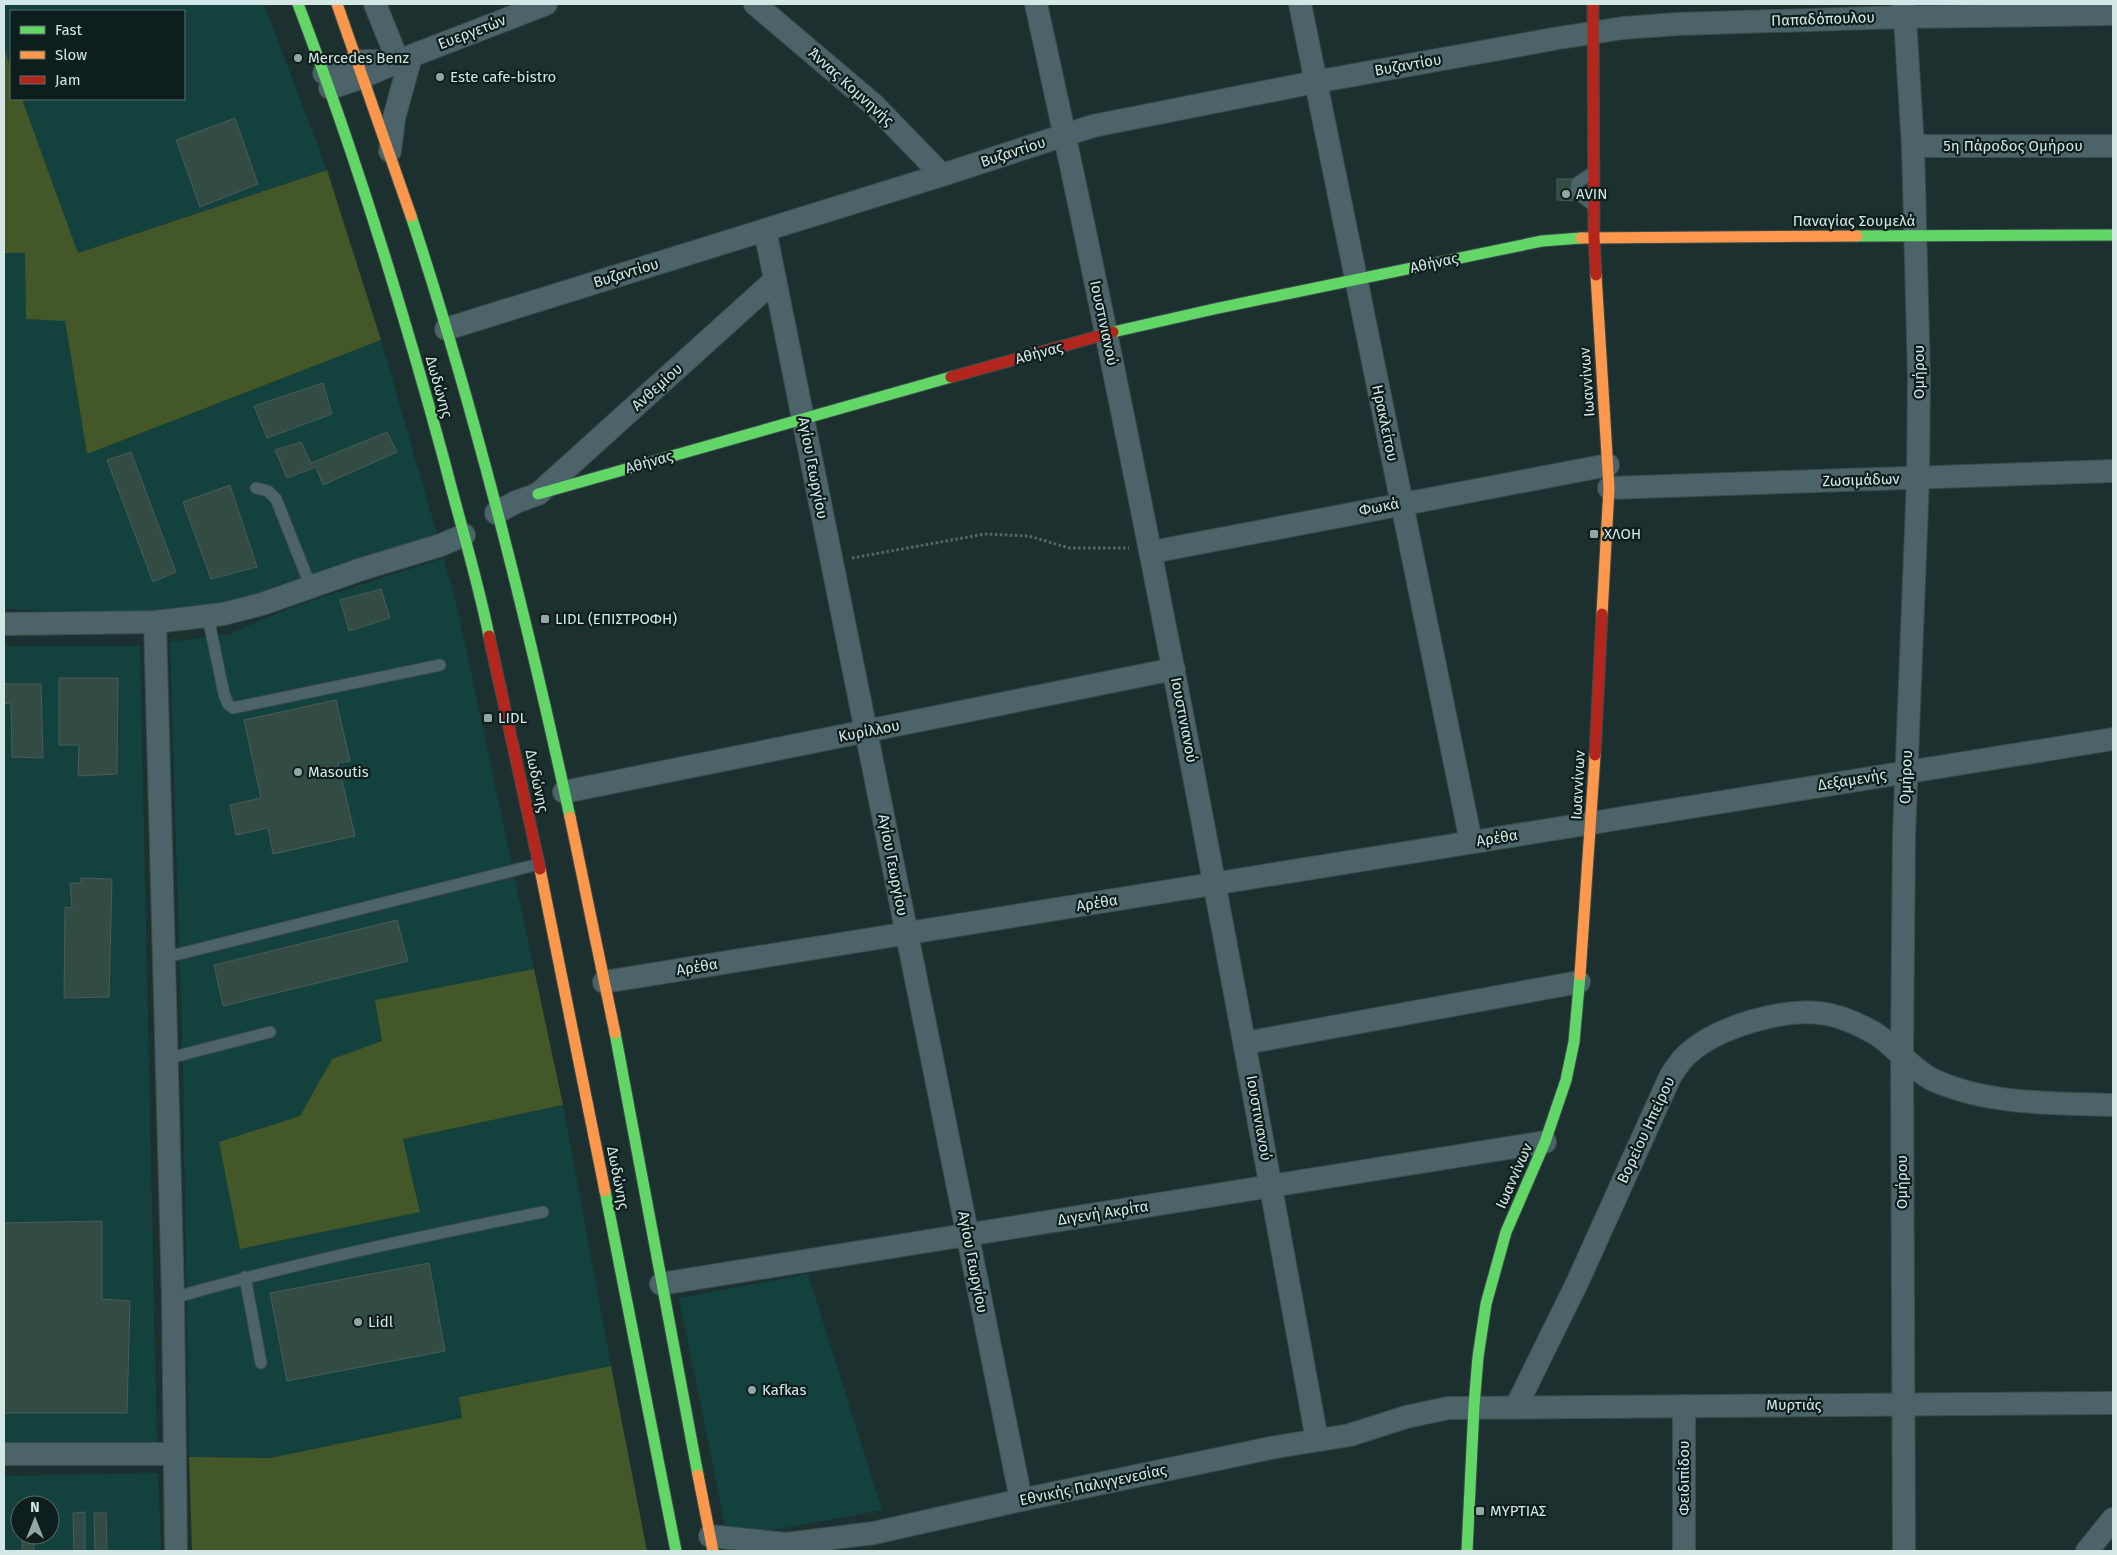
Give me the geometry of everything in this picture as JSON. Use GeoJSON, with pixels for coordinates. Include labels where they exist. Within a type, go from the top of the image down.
{"type":"FeatureCollection","features":[{"type":"Feature","properties":{"kind":"main road","name":"Δωδώνης"},"geometry":{"type":"LineString","coordinates":[[298,4],[327,80],[400,305],[483,606],[540,864],[676,1551]]}},
{"type":"Feature","properties":{"kind":"main road","name":"Δωδώνης"},"geometry":{"type":"LineString","coordinates":[[337,4],[390,155],[446,329],[496,513],[564,792],[604,982],[712,1544]]}},
{"type":"Feature","properties":{"kind":"main road","name":"Ιωαννίνων"},"geometry":{"type":"LineString","coordinates":[[1467,1551],[1474,1406],[1482,1330],[1493,1274],[1506,1232],[1545,1142],[1571,1062],[1579,982],[1609,488],[1594,237],[1593,4]]}},
{"type":"Feature","properties":{"kind":"main road","name":"Παναγίας Σουμελά"},"geometry":{"type":"LineString","coordinates":[[1594,237],[2113,235]]}},
{"type":"Feature","properties":{"kind":"main road","name":"Αθήνας"},"geometry":{"type":"LineString","coordinates":[[538,494],[1106,334],[1214,309],[1542,241],[1594,237]]}},
{"type":"Feature","properties":{"kind":"street"},"geometry":{"type":"LineString","coordinates":[[375,4],[404,58],[390,155]]}},
{"type":"Feature","properties":{"kind":"street","name":"Ευεργετών"},"geometry":{"type":"LineString","coordinates":[[327,80],[360,69],[404,58],[546,4]]}},
{"type":"Feature","properties":{"kind":"street","name":"Άννας Κομνηνής"},"geometry":{"type":"LineString","coordinates":[[755,4],[874,105],[942,175]]}},
{"type":"Feature","properties":{"kind":"street","name":"Ιουστινιανού"},"geometry":{"type":"LineString","coordinates":[[1036,4],[1152,552],[1216,884],[1317,1440]]}},
{"type":"Feature","properties":{"kind":"street","name":"Ηρακλείτου"},"geometry":{"type":"LineString","coordinates":[[1300,4],[1471,842]]}},
{"type":"Feature","properties":{"kind":"street","name":"Παπαδόπουλου"},"geometry":{"type":"LineString","coordinates":[[1593,32],[1678,24],[1904,10],[2113,14]]}},
{"type":"Feature","properties":{"kind":"street","name":"Ομήρου"},"geometry":{"type":"LineString","coordinates":[[1904,10],[1913,146],[1919,368],[1918,478],[1904,836],[1902,1054],[1904,1551]]}},
{"type":"Feature","properties":{"kind":"street","name":"Βυζαντίου"},"geometry":{"type":"LineString","coordinates":[[446,329],[1108,122],[1315,82],[1593,32]]}},
{"type":"Feature","properties":{"kind":"street","name":"5η Πάροδος Ομήρου"},"geometry":{"type":"LineString","coordinates":[[1913,146],[2113,146]]}},
{"type":"Feature","properties":{"kind":"street","name":"Αγίου Γεωργίου"},"geometry":{"type":"LineString","coordinates":[[765,230],[1020,1500]]}},
{"type":"Feature","properties":{"kind":"street","name":"Ανθεμίου"},"geometry":{"type":"LineString","coordinates":[[538,494],[775,280]]}},
{"type":"Feature","properties":{"kind":"street","name":"Φωκά"},"geometry":{"type":"LineString","coordinates":[[1152,552],[1608,465]]}},
{"type":"Feature","properties":{"kind":"street","name":"Ζωσιμάδων"},"geometry":{"type":"LineString","coordinates":[[1609,488],[2113,471]]}},
{"type":"Feature","properties":{"kind":"street","name":"Αθήνας"},"geometry":{"type":"LineString","coordinates":[[496,513],[516,502],[538,494]]}},
{"type":"Feature","properties":{"kind":"street"},"geometry":{"type":"LineString","coordinates":[[4,624],[155,622],[208,617],[255,606],[362,569],[441,545],[464,535]]}},
{"type":"Feature","properties":{"kind":"street"},"geometry":{"type":"LineString","coordinates":[[155,622],[173,1298],[176,1551]]}},
{"type":"Feature","properties":{"kind":"street","name":"Κυρίλλου"},"geometry":{"type":"LineString","coordinates":[[564,792],[1174,669]]}},
{"type":"Feature","properties":{"kind":"street","name":"Δεξαμενής"},"geometry":{"type":"LineString","coordinates":[[1590,823],[2113,739]]}},
{"type":"Feature","properties":{"kind":"street","name":"Αρέθα"},"geometry":{"type":"LineString","coordinates":[[604,982],[1590,823]]}},
{"type":"Feature","properties":{"kind":"street"},"geometry":{"type":"LineString","coordinates":[[1245,1044],[1579,982]]}},
{"type":"Feature","properties":{"kind":"street","name":"Βορείου Ηπείρου"},"geometry":{"type":"LineString","coordinates":[[1516,1407],[1578,1281],[1670,1077],[1681,1060],[1692,1050],[1713,1037],[1749,1023],[1778,1015],[1807,1012],[1833,1016],[1864,1027],[1887,1042],[1922,1074],[1929,1078],[1974,1094],[2067,1104],[2113,1105]]}},
{"type":"Feature","properties":{"kind":"street","name":"Διγενή Ακρίτα"},"geometry":{"type":"LineString","coordinates":[[661,1284],[1545,1142]]}},
{"type":"Feature","properties":{"kind":"street","name":"Μυρτιάς"},"geometry":{"type":"LineString","coordinates":[[1474,1406],[2113,1403]]}},
{"type":"Feature","properties":{"kind":"street","name":"Εθνικής Παλιγγενεσίας"},"geometry":{"type":"LineString","coordinates":[[712,1544],[770,1544],[829,1540],[874,1533],[1020,1500],[1350,1434],[1430,1411],[1474,1406]]}},
{"type":"Feature","properties":{"kind":"street","name":"Φειδιπίδου"},"geometry":{"type":"LineString","coordinates":[[1684,1406],[1684,1551]]}},
{"type":"Feature","properties":{"kind":"street"},"geometry":{"type":"LineString","coordinates":[[4,1454],[174,1454]]}},
{"type":"Feature","properties":{"kind":"street"},"geometry":{"type":"LineString","coordinates":[[2087,1551],[2113,1519]]}},
{"type":"Feature","properties":{"kind":"lane"},"geometry":{"type":"LineString","coordinates":[[1593,172],[1577,182],[1576,192],[1593,206]]}},
{"type":"Feature","properties":{"kind":"lane"},"geometry":{"type":"LineString","coordinates":[[256,488],[268,491],[276,499],[311,587]]}},
{"type":"Feature","properties":{"kind":"lane"},"geometry":{"type":"LineString","coordinates":[[208,617],[224,694],[228,704],[233,708],[440,665]]}},
{"type":"Feature","properties":{"kind":"lane"},"geometry":{"type":"LineString","coordinates":[[163,958],[540,864]]}},
{"type":"Feature","properties":{"kind":"lane"},"geometry":{"type":"LineString","coordinates":[[166,1059],[270,1032]]}},
{"type":"Feature","properties":{"kind":"lane"},"geometry":{"type":"LineString","coordinates":[[173,1298],[245,1277],[543,1212]]}},
{"type":"Feature","properties":{"kind":"lane"},"geometry":{"type":"LineString","coordinates":[[245,1277],[261,1363]]}},
{"type":"Feature","properties":{"kind":"path"},"geometry":{"type":"LineString","coordinates":[[832,562],[985,534],[1029,536],[1069,548],[1125,547],[1152,552]]}},
{"type":"Feature","properties":{"kind":"shaded area"},"geometry":{"type":"Polygon","coordinates":[[[4,4],[264,4],[327,170],[78,253],[22,100],[185,100],[185,10],[10,10],[10,66],[4,48],[4,4]]]}},
{"type":"Feature","properties":{"kind":"shaded area"},"geometry":{"type":"Polygon","coordinates":[[[4,253],[25,253],[65,321],[87,454],[381,340],[437,534],[211,609],[114,613],[4,609],[4,253]]]}},
{"type":"Feature","properties":{"kind":"shaded area"},"geometry":{"type":"Polygon","coordinates":[[[444,558],[459,616],[534,969],[376,1000],[382,1041],[332,1059],[300,1117],[220,1142],[240,1249],[420,1211],[403,1139],[563,1105],[611,1366],[459,1397],[462,1418],[270,1458],[189,1457],[183,1074],[170,642],[229,634],[292,607],[444,558]]]}},
{"type":"Feature","properties":{"kind":"shaded area"},"geometry":{"type":"Polygon","coordinates":[[[4,646],[140,646],[157,1445],[4,1444],[4,646]]]}},
{"type":"Feature","properties":{"kind":"shaded area"},"geometry":{"type":"Polygon","coordinates":[[[808,1274],[882,1510],[758,1533],[725,1525],[679,1298],[808,1274]]]}},
{"type":"Feature","properties":{"kind":"shaded area"},"geometry":{"type":"Polygon","coordinates":[[[158,1473],[161,1551],[4,1551],[4,1476],[158,1473]]]}},
{"type":"Feature","properties":{"kind":"green space"},"geometry":{"type":"Polygon","coordinates":[[[4,48],[10,66],[10,100],[22,100],[78,253],[327,170],[381,340],[87,454],[65,321],[26,319],[25,253],[4,253],[4,48]]]}},
{"type":"Feature","properties":{"kind":"green space"},"geometry":{"type":"Polygon","coordinates":[[[534,969],[563,1105],[403,1139],[420,1212],[240,1249],[219,1142],[300,1116],[332,1059],[382,1041],[375,1000],[534,969]]]}},
{"type":"Feature","properties":{"kind":"green space"},"geometry":{"type":"Polygon","coordinates":[[[611,1366],[647,1551],[192,1551],[189,1457],[270,1458],[462,1418],[459,1397],[611,1366]]]}},
{"type":"Feature","properties":{"kind":"building"},"geometry":{"type":"Polygon","coordinates":[[[235,118],[258,184],[200,207],[176,140],[235,118]]]}},
{"type":"Feature","properties":{"kind":"building"},"geometry":{"type":"Polygon","coordinates":[[[1557,179],[1573,179],[1573,201],[1557,200],[1557,179]]]}},
{"type":"Feature","properties":{"kind":"building"},"geometry":{"type":"Polygon","coordinates":[[[323,383],[332,414],[267,438],[254,406],[323,383]]]}},
{"type":"Feature","properties":{"kind":"building"},"geometry":{"type":"Polygon","coordinates":[[[387,432],[397,452],[323,485],[316,467],[287,478],[275,450],[301,442],[311,463],[387,432]]]}},
{"type":"Feature","properties":{"kind":"building"},"geometry":{"type":"Polygon","coordinates":[[[131,452],[176,572],[153,582],[107,460],[131,452]]]}},
{"type":"Feature","properties":{"kind":"building"},"geometry":{"type":"Polygon","coordinates":[[[230,485],[257,567],[211,579],[183,502],[230,485]]]}},
{"type":"Feature","properties":{"kind":"building"},"geometry":{"type":"Polygon","coordinates":[[[381,589],[390,618],[349,631],[340,600],[381,589]]]}},
{"type":"Feature","properties":{"kind":"building"},"geometry":{"type":"Polygon","coordinates":[[[59,678],[118,678],[117,774],[78,776],[79,745],[59,745],[59,678]]]}},
{"type":"Feature","properties":{"kind":"building"},"geometry":{"type":"Polygon","coordinates":[[[4,684],[41,684],[43,758],[12,757],[11,704],[4,703],[4,684]]]}},
{"type":"Feature","properties":{"kind":"building","name":"Masoutis"},"geometry":{"type":"Polygon","coordinates":[[[336,700],[350,761],[338,763],[355,836],[273,854],[268,828],[236,835],[230,805],[261,798],[244,720],[336,700]]]}},
{"type":"Feature","properties":{"kind":"building"},"geometry":{"type":"Polygon","coordinates":[[[81,878],[112,879],[109,997],[64,998],[65,907],[72,908],[70,883],[81,883],[81,878]]]}},
{"type":"Feature","properties":{"kind":"building"},"geometry":{"type":"Polygon","coordinates":[[[397,920],[408,961],[223,1006],[214,965],[397,920]]]}},
{"type":"Feature","properties":{"kind":"building"},"geometry":{"type":"Polygon","coordinates":[[[102,1221],[102,1299],[130,1301],[127,1413],[4,1413],[4,1223],[102,1221]]]}},
{"type":"Feature","properties":{"kind":"building","name":"Lidl"},"geometry":{"type":"Polygon","coordinates":[[[429,1263],[445,1351],[287,1381],[270,1293],[429,1263]]]}},
{"type":"Feature","properties":{"kind":"building"},"geometry":{"type":"Polygon","coordinates":[[[85,1512],[85,1551],[74,1551],[73,1513],[85,1512]]]}},
{"type":"Feature","properties":{"kind":"building"},"geometry":{"type":"Polygon","coordinates":[[[94,1513],[106,1513],[107,1551],[95,1551],[94,1513]]]}},
{"type":"Feature","properties":{"kind":"building"},"geometry":{"type":"Polygon","coordinates":[[[22,1545],[34,1545],[34,1551],[22,1551],[22,1545]]]}},
{"type":"Feature","properties":{"kind":"traffic: fast"},"geometry":{"type":"LineString","coordinates":[[298,4],[339,116],[394,287],[444,460],[489,636]]}},
{"type":"Feature","properties":{"kind":"traffic: fast"},"geometry":{"type":"LineString","coordinates":[[411,216],[435,290],[478,439],[536,666],[570,817]]}},
{"type":"Feature","properties":{"kind":"traffic: fast"},"geometry":{"type":"LineString","coordinates":[[1857,236],[2113,235]]}},
{"type":"Feature","properties":{"kind":"traffic: fast"},"geometry":{"type":"LineString","coordinates":[[1113,332],[1214,309],[1542,241],[1581,238]]}},
{"type":"Feature","properties":{"kind":"traffic: fast"},"geometry":{"type":"LineString","coordinates":[[538,494],[951,377]]}},
{"type":"Feature","properties":{"kind":"traffic: fast"},"geometry":{"type":"LineString","coordinates":[[1467,1551],[1474,1406],[1478,1357],[1486,1304],[1506,1232],[1545,1142],[1566,1080],[1574,1042],[1580,975]]}},
{"type":"Feature","properties":{"kind":"traffic: fast"},"geometry":{"type":"LineString","coordinates":[[615,1033],[698,1475]]}},
{"type":"Feature","properties":{"kind":"traffic: fast"},"geometry":{"type":"LineString","coordinates":[[605,1191],[676,1551]]}},
{"type":"Feature","properties":{"kind":"traffic: slow"},"geometry":{"type":"LineString","coordinates":[[337,4],[411,216]]}},
{"type":"Feature","properties":{"kind":"traffic: slow"},"geometry":{"type":"LineString","coordinates":[[1581,238],[1857,236]]}},
{"type":"Feature","properties":{"kind":"traffic: slow"},"geometry":{"type":"LineString","coordinates":[[1596,275],[1609,488],[1602,614]]}},
{"type":"Feature","properties":{"kind":"traffic: slow"},"geometry":{"type":"LineString","coordinates":[[1580,975],[1595,755]]}},
{"type":"Feature","properties":{"kind":"traffic: slow"},"geometry":{"type":"LineString","coordinates":[[570,817],[615,1033]]}},
{"type":"Feature","properties":{"kind":"traffic: slow"},"geometry":{"type":"LineString","coordinates":[[540,869],[605,1191]]}},
{"type":"Feature","properties":{"kind":"traffic: slow"},"geometry":{"type":"LineString","coordinates":[[698,1475],[713,1551]]}},
{"type":"Feature","properties":{"kind":"traffic: jam"},"geometry":{"type":"LineString","coordinates":[[1593,4],[1594,237],[1596,275]]}},
{"type":"Feature","properties":{"kind":"traffic: jam"},"geometry":{"type":"LineString","coordinates":[[951,377],[1113,332]]}},
{"type":"Feature","properties":{"kind":"traffic: jam"},"geometry":{"type":"LineString","coordinates":[[1595,755],[1602,614]]}},
{"type":"Feature","properties":{"kind":"traffic: jam"},"geometry":{"type":"LineString","coordinates":[[489,636],[540,869]]}},
{"type":"Feature","properties":{"kind":"place","name":"Mercedes Benz"},"geometry":{"type":"Point","coordinates":[298,58]}},
{"type":"Feature","properties":{"kind":"place","name":"Este cafe-bistro"},"geometry":{"type":"Point","coordinates":[440,77]}},
{"type":"Feature","properties":{"kind":"place","name":"AVIN"},"geometry":{"type":"Point","coordinates":[1566,194]}},
{"type":"Feature","properties":{"kind":"place","name":"ΧΛΟΗ"},"geometry":{"type":"Point","coordinates":[1594,534]}},
{"type":"Feature","properties":{"kind":"place","name":"LIDL (ΕΠΙΣΤΡΟΦΗ)"},"geometry":{"type":"Point","coordinates":[545,619]}},
{"type":"Feature","properties":{"kind":"place","name":"LIDL"},"geometry":{"type":"Point","coordinates":[488,718]}},
{"type":"Feature","properties":{"kind":"place","name":"Masoutis"},"geometry":{"type":"Point","coordinates":[298,772]}},
{"type":"Feature","properties":{"kind":"place","name":"Lidl"},"geometry":{"type":"Point","coordinates":[358,1322]}},
{"type":"Feature","properties":{"kind":"place","name":"Kafkas"},"geometry":{"type":"Point","coordinates":[752,1390]}},
{"type":"Feature","properties":{"kind":"place","name":"ΜΥΡΤΙΑΣ"},"geometry":{"type":"Point","coordinates":[1480,1511]}}]}
